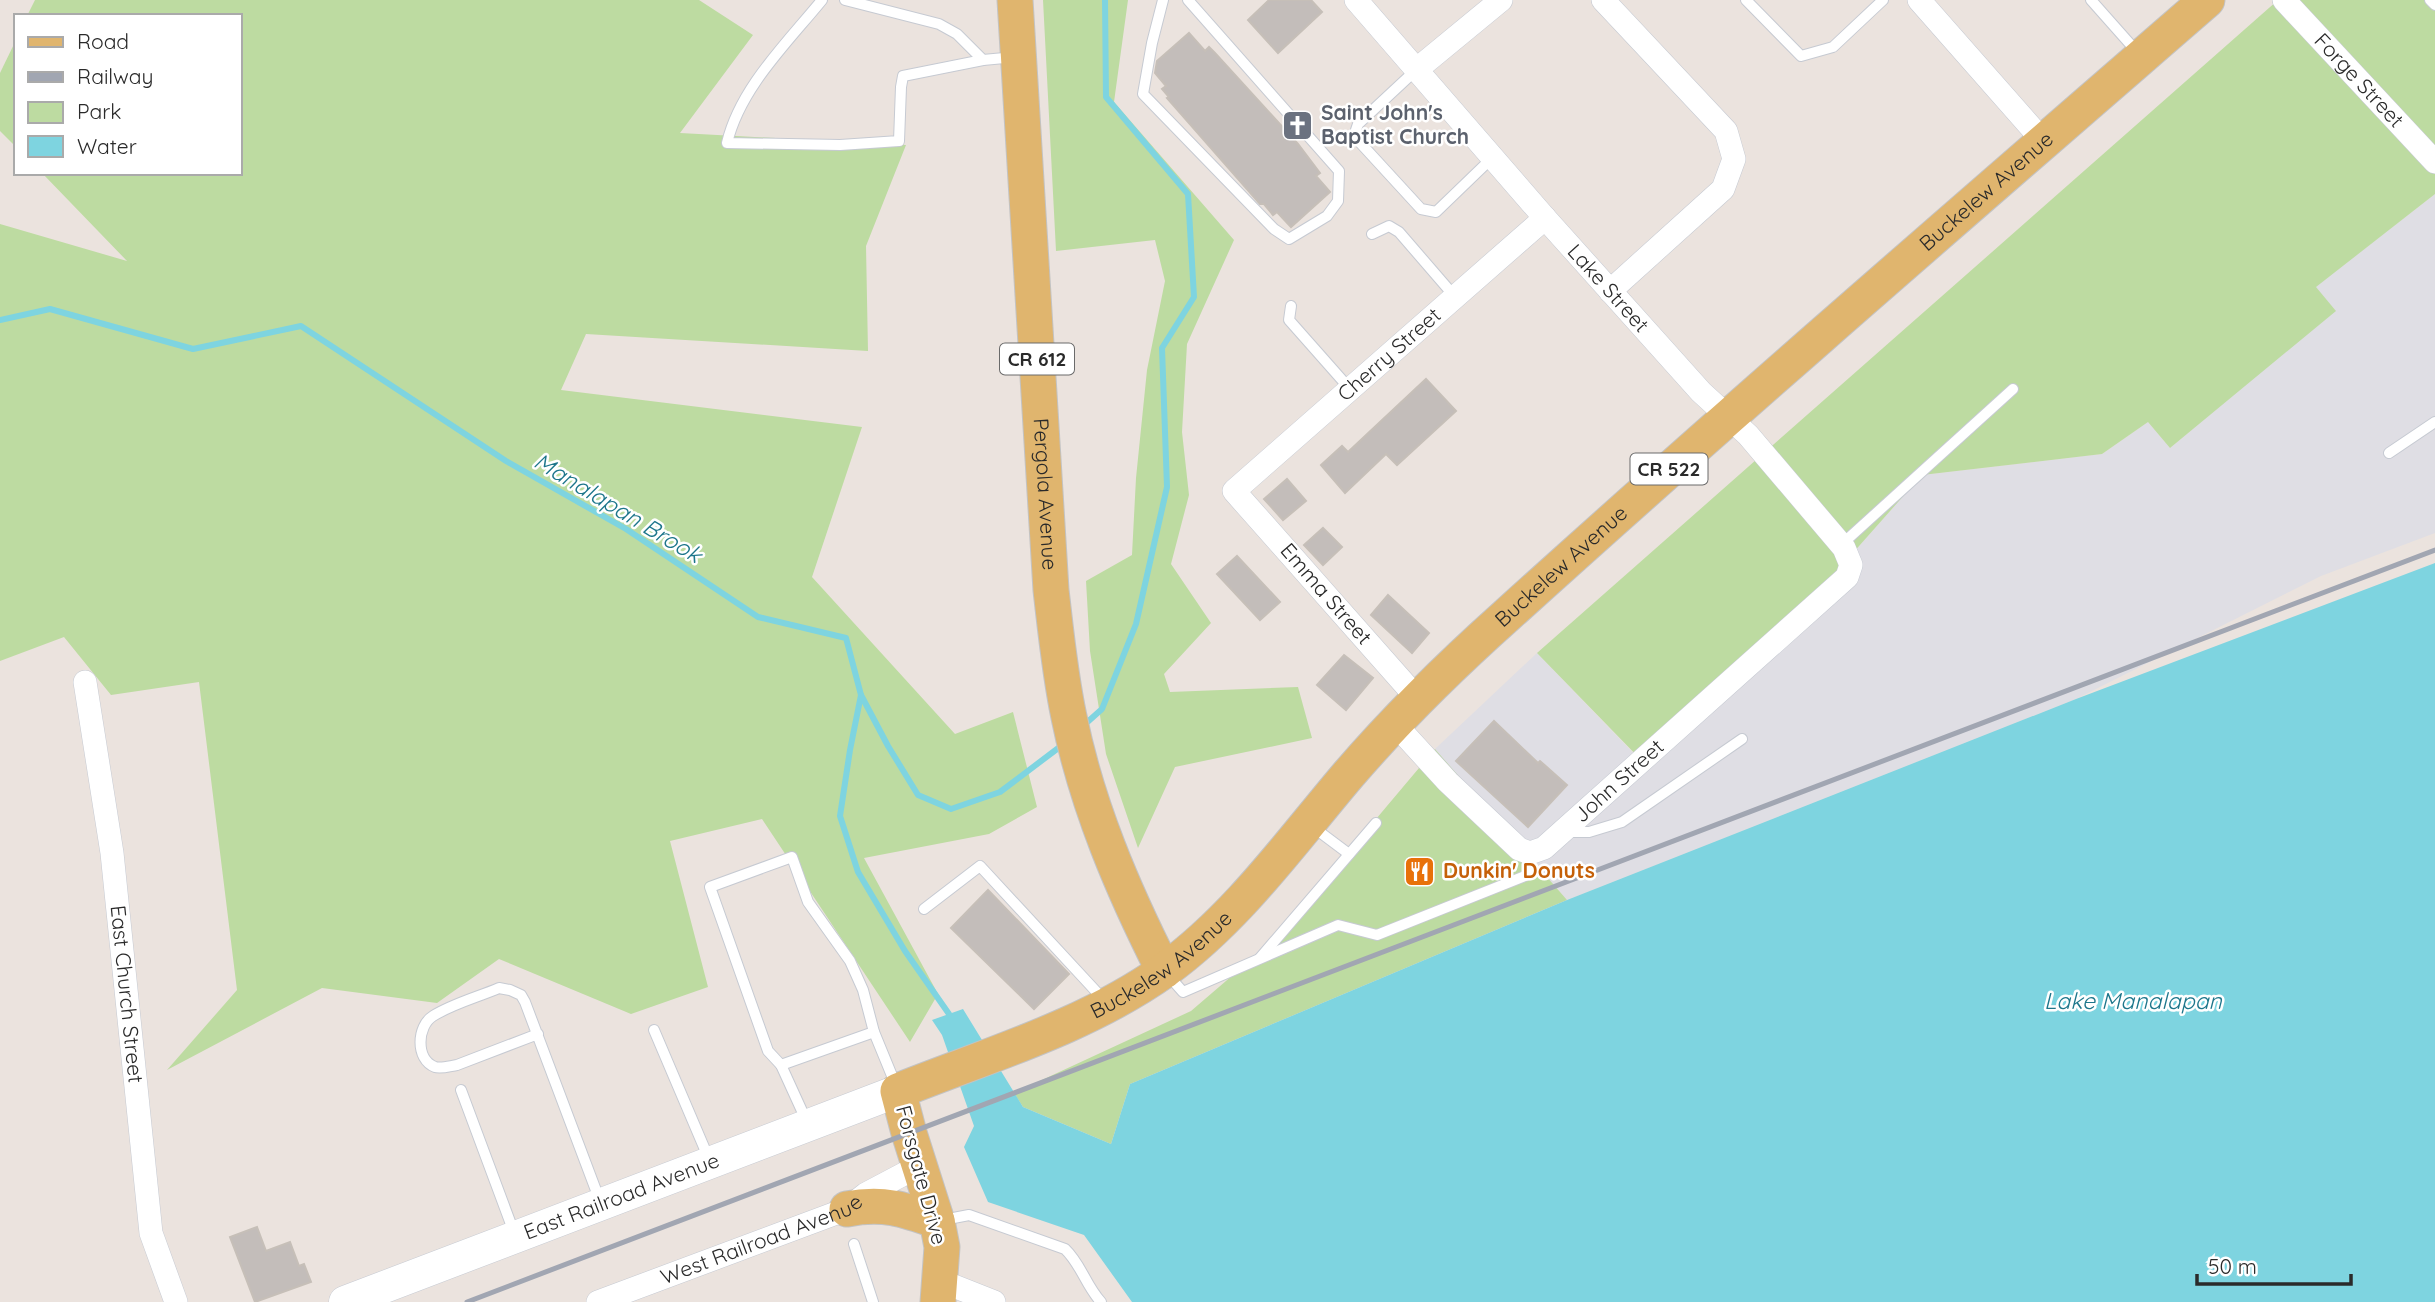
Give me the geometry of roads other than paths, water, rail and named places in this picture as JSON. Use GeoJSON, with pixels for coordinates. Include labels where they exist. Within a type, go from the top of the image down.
{"type":"FeatureCollection","features":[{"type":"Feature","properties":{"kind":"main road","name":"Pergola Avenue"},"geometry":{"type":"LineString","coordinates":[[1015,0],[1051,590],[1060,666],[1083,773],[1102,832],[1129,902],[1164,971]]}},
{"type":"Feature","properties":{"kind":"main road","name":"Buckelew Avenue"},"geometry":{"type":"LineString","coordinates":[[898,1091],[1049,1032],[1108,1005],[1164,971],[1209,934],[1406,711],[1502,619],[1729,416],[2207,0]]}},
{"type":"Feature","properties":{"kind":"main road","name":"Forsgate Drive"},"geometry":{"type":"LineString","coordinates":[[898,1091],[937,1221],[942,1247],[939,1291]]}},
{"type":"Feature","properties":{"kind":"main road"},"geometry":{"type":"LineString","coordinates":[[847,1209],[870,1204],[892,1206],[937,1221]]}},
{"type":"Feature","properties":{"kind":"street","name":"Lake Street"},"geometry":{"type":"LineString","coordinates":[[1356,0],[1545,218],[1701,392],[1729,416],[1842,545]]}},
{"type":"Feature","properties":{"kind":"street"},"geometry":{"type":"LineString","coordinates":[[1416,70],[1501,0]]}},
{"type":"Feature","properties":{"kind":"street"},"geometry":{"type":"LineString","coordinates":[[1604,0],[1726,131],[1734,159],[1723,189],[1610,290]]}},
{"type":"Feature","properties":{"kind":"street"},"geometry":{"type":"LineString","coordinates":[[1919,0],[2044,142]]}},
{"type":"Feature","properties":{"kind":"street","name":"Forge Street"},"geometry":{"type":"LineString","coordinates":[[2284,0],[2435,162]]}},
{"type":"Feature","properties":{"kind":"street","name":"Cherry Street"},"geometry":{"type":"LineString","coordinates":[[1234,491],[1545,218]]}},
{"type":"Feature","properties":{"kind":"street","name":"Emma Street"},"geometry":{"type":"LineString","coordinates":[[1234,491],[1406,711]]}},
{"type":"Feature","properties":{"kind":"street","name":"John Street"},"geometry":{"type":"LineString","coordinates":[[1530,853],[1544,848],[1847,578],[1851,565],[1842,545]]}},
{"type":"Feature","properties":{"kind":"street","name":"East Church Street"},"geometry":{"type":"LineString","coordinates":[[85,682],[112,853],[151,1233],[176,1302]]}},
{"type":"Feature","properties":{"kind":"street"},"geometry":{"type":"LineString","coordinates":[[1406,711],[1448,782],[1519,849],[1530,853]]}},
{"type":"Feature","properties":{"kind":"street","name":"East Railroad Avenue"},"geometry":{"type":"LineString","coordinates":[[345,1302],[898,1091]]}},
{"type":"Feature","properties":{"kind":"street","name":"West Railroad Avenue"},"geometry":{"type":"LineString","coordinates":[[598,1302],[847,1209],[866,1194],[919,1166]]}},
{"type":"Feature","properties":{"kind":"street"},"geometry":{"type":"LineString","coordinates":[[939,1291],[994,1302]]}},
{"type":"Feature","properties":{"kind":"lane"},"geometry":{"type":"LineString","coordinates":[[822,0],[755,83],[732,122],[727,143],[840,145],[899,141],[903,76],[983,60],[1017,57]]}},
{"type":"Feature","properties":{"kind":"lane"},"geometry":{"type":"LineString","coordinates":[[845,0],[939,24],[957,34],[983,60]]}},
{"type":"Feature","properties":{"kind":"lane"},"geometry":{"type":"LineString","coordinates":[[1163,0],[1143,94],[1274,229],[1289,239],[1327,216],[1338,201],[1339,171],[1188,0]]}},
{"type":"Feature","properties":{"kind":"lane"},"geometry":{"type":"LineString","coordinates":[[1746,0],[1801,56],[1833,47],[1883,0]]}},
{"type":"Feature","properties":{"kind":"lane"},"geometry":{"type":"LineString","coordinates":[[2091,0],[2142,57]]}},
{"type":"Feature","properties":{"kind":"lane"},"geometry":{"type":"LineString","coordinates":[[2430,0],[2435,5]]}},
{"type":"Feature","properties":{"kind":"lane"},"geometry":{"type":"LineString","coordinates":[[1416,70],[1358,124],[1354,136],[1421,209],[1436,212],[1492,158]]}},
{"type":"Feature","properties":{"kind":"lane"},"geometry":{"type":"LineString","coordinates":[[1372,234],[1389,226],[1399,232],[1456,298]]}},
{"type":"Feature","properties":{"kind":"lane"},"geometry":{"type":"LineString","coordinates":[[1291,306],[1289,320],[1350,389]]}},
{"type":"Feature","properties":{"kind":"lane"},"geometry":{"type":"LineString","coordinates":[[1842,545],[2012,389]]}},
{"type":"Feature","properties":{"kind":"lane"},"geometry":{"type":"LineString","coordinates":[[2389,453],[2435,422]]}},
{"type":"Feature","properties":{"kind":"lane"},"geometry":{"type":"LineString","coordinates":[[1562,832],[1589,832],[1622,822],[1742,739]]}},
{"type":"Feature","properties":{"kind":"lane"},"geometry":{"type":"LineString","coordinates":[[1308,823],[1349,854]]}},
{"type":"Feature","properties":{"kind":"lane"},"geometry":{"type":"LineString","coordinates":[[1258,960],[1376,823]]}},
{"type":"Feature","properties":{"kind":"lane"},"geometry":{"type":"LineString","coordinates":[[1164,971],[1183,992],[1338,925],[1377,935],[1530,874],[1530,853]]}},
{"type":"Feature","properties":{"kind":"lane"},"geometry":{"type":"LineString","coordinates":[[808,1125],[781,1065],[768,1051],[710,887],[792,857],[808,902],[850,961],[863,990],[874,1032],[898,1091]]}},
{"type":"Feature","properties":{"kind":"lane"},"geometry":{"type":"LineString","coordinates":[[924,909],[980,866],[1108,1005]]}},
{"type":"Feature","properties":{"kind":"lane"},"geometry":{"type":"LineString","coordinates":[[538,1034],[444,1068],[434,1067],[421,1047],[423,1027],[431,1017],[499,988],[521,995],[538,1034],[601,1204]]}},
{"type":"Feature","properties":{"kind":"lane"},"geometry":{"type":"LineString","coordinates":[[654,1030],[710,1162]]}},
{"type":"Feature","properties":{"kind":"lane"},"geometry":{"type":"LineString","coordinates":[[781,1065],[874,1032]]}},
{"type":"Feature","properties":{"kind":"lane"},"geometry":{"type":"LineString","coordinates":[[461,1090],[516,1238]]}},
{"type":"Feature","properties":{"kind":"lane"},"geometry":{"type":"LineString","coordinates":[[937,1221],[969,1215],[1065,1249],[1073,1257],[1093,1294],[1101,1302]]}},
{"type":"Feature","properties":{"kind":"lane"},"geometry":{"type":"LineString","coordinates":[[854,1244],[873,1302]]}},
{"type":"Feature","properties":{"kind":"water","name":"Lake Manalapan"},"geometry":{"type":"Polygon","coordinates":[[[2435,563],[2435,1302],[1132,1302],[1084,1235],[988,1202],[964,1147],[974,1126],[942,1035],[932,1020],[963,1009],[1023,1107],[1111,1144],[1130,1084],[1567,900],[2076,699],[2435,563]]]}},
{"type":"Feature","properties":{"kind":"waterway"},"geometry":{"type":"LineString","coordinates":[[1083,726],[1102,709],[1136,624],[1167,487],[1162,348],[1194,297],[1188,194],[1106,97],[1105,0]]}},
{"type":"Feature","properties":{"kind":"waterway","name":"Manalapan Brook"},"geometry":{"type":"LineString","coordinates":[[0,320],[50,309],[193,349],[301,326],[506,461],[626,529],[758,617],[846,638],[861,695],[840,816],[858,872],[905,951],[949,1014]]}},
{"type":"Feature","properties":{"kind":"waterway"},"geometry":{"type":"LineString","coordinates":[[861,695],[918,795],[951,809],[1000,792],[1065,743]]}},
{"type":"Feature","properties":{"kind":"railway"},"geometry":{"type":"LineString","coordinates":[[467,1302],[2435,550]]}},
{"type":"Feature","properties":{"kind":"place","name":"Saint John's Baptist Church"},"geometry":{"type":"Point","coordinates":[1298,125]}},
{"type":"Feature","properties":{"kind":"place","name":"Dunkin' Donuts"},"geometry":{"type":"Point","coordinates":[1420,871]}}]}
